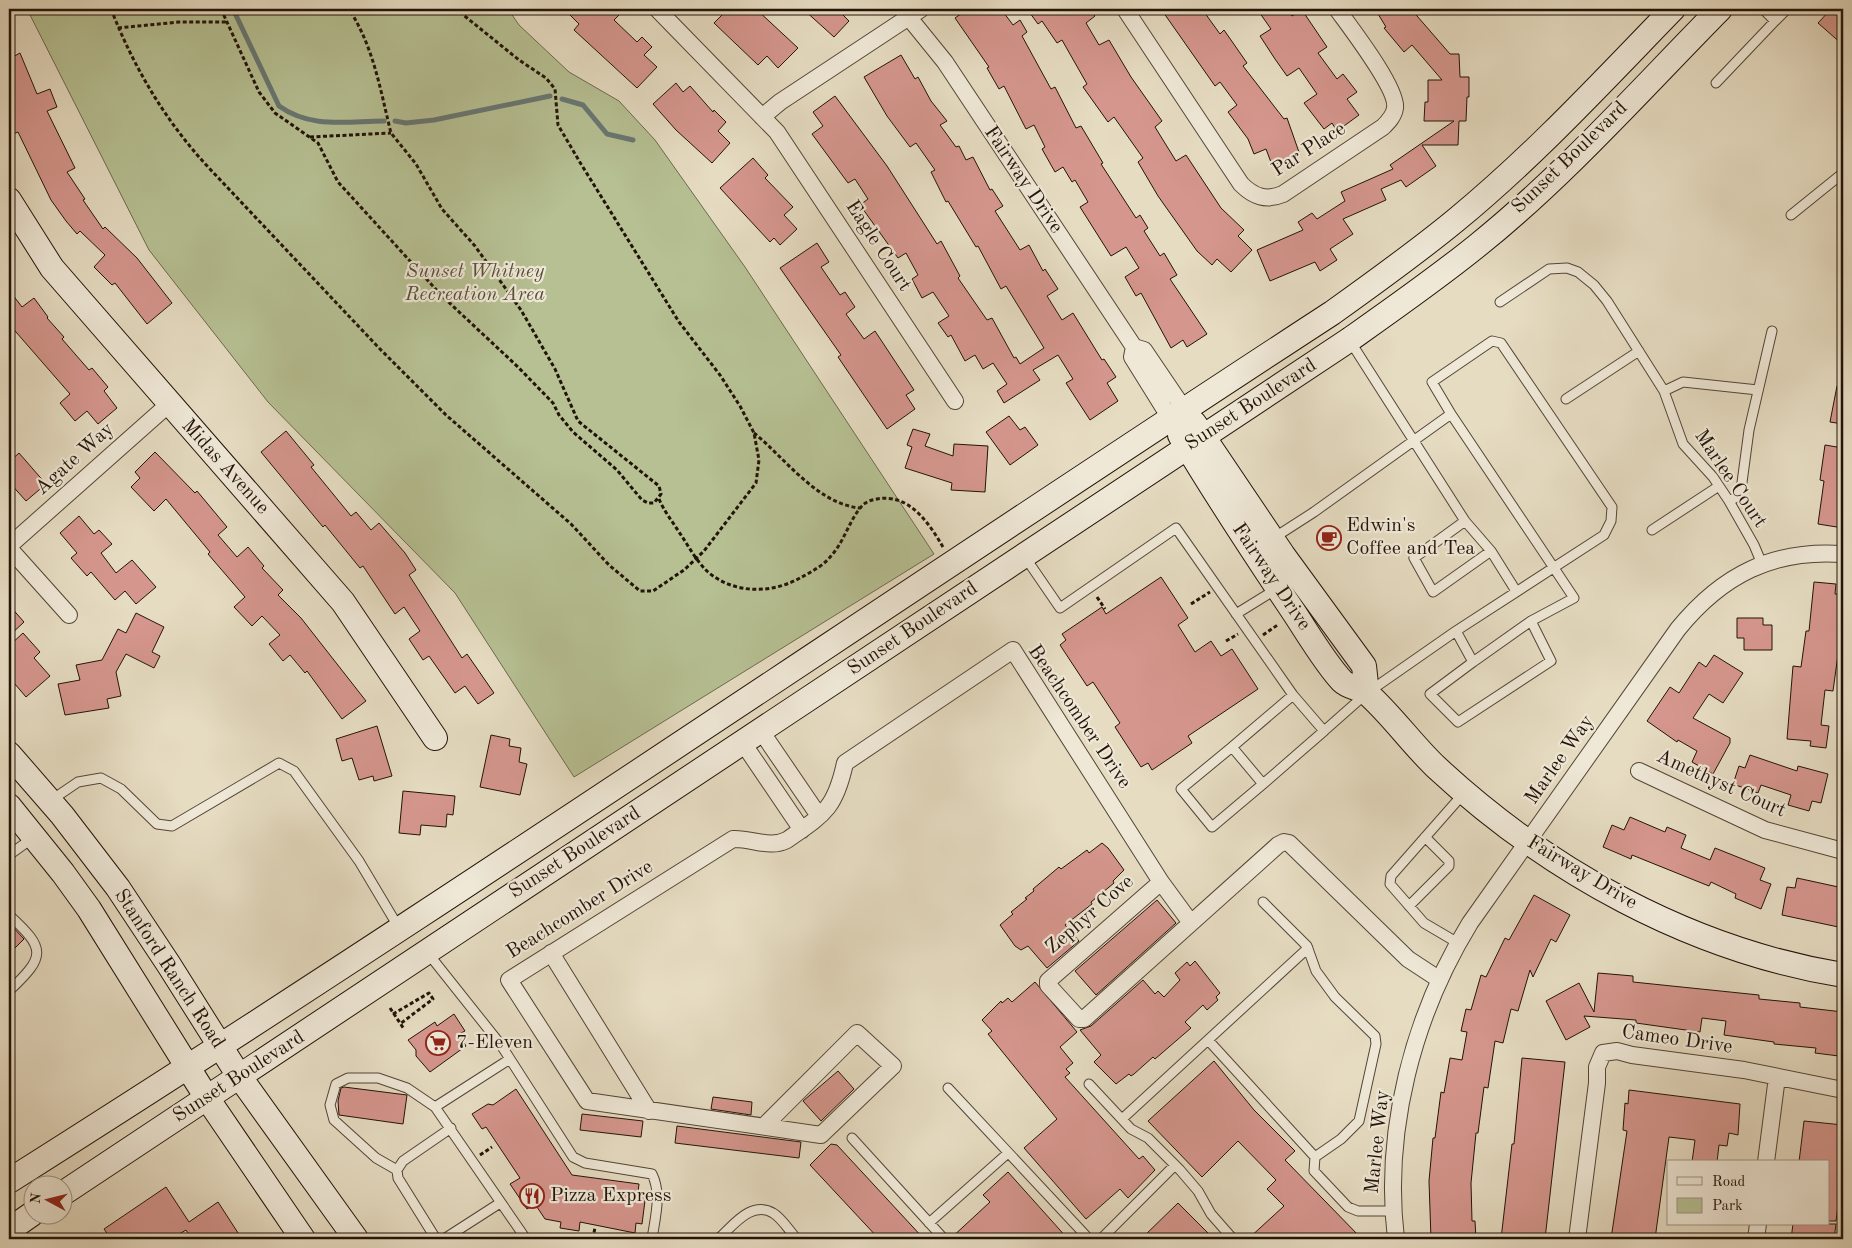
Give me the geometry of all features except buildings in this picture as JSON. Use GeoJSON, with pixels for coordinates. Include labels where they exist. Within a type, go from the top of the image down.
{"type":"FeatureCollection","features":[{"type":"Feature","properties":{"kind":"main road","name":"Sunset Boulevard"},"geometry":{"type":"LineString","coordinates":[[9,1181],[188,1067],[1332,312],[1400,264],[1457,220],[1571,115],[1674,9]]}},
{"type":"Feature","properties":{"kind":"main road","name":"Sunset Boulevard"},"geometry":{"type":"LineString","coordinates":[[72,1187],[1349,340],[1478,245],[1538,192],[1720,9]]}},
{"type":"Feature","properties":{"kind":"main road","name":"Midas Avenue"},"geometry":{"type":"LineString","coordinates":[[9,200],[52,268],[343,602],[435,738]]}},
{"type":"Feature","properties":{"kind":"main road"},"geometry":{"type":"LineString","coordinates":[[1177,414],[1195,441]]}},
{"type":"Feature","properties":{"kind":"main road","name":"Fairway Drive"},"geometry":{"type":"LineString","coordinates":[[1195,441],[1272,539],[1364,666],[1368,692]]}},
{"type":"Feature","properties":{"kind":"main road","name":"Fairway Drive"},"geometry":{"type":"LineString","coordinates":[[1195,441],[1278,588],[1343,682],[1368,692],[1405,736],[1464,792],[1528,843],[1582,878],[1621,899],[1685,928],[1778,960],[1843,975]]}},
{"type":"Feature","properties":{"kind":"main road","name":"Stanford Ranch Road"},"geometry":{"type":"LineString","coordinates":[[9,754],[92,853],[118,888],[239,1076],[356,1239]]}},
{"type":"Feature","properties":{"kind":"main road","name":"Stanford Ranch Road"},"geometry":{"type":"LineString","coordinates":[[9,806],[89,909],[207,1098],[303,1239]]}},
{"type":"Feature","properties":{"kind":"main road"},"geometry":{"type":"LineString","coordinates":[[9,1230],[22,1221]]}},
{"type":"Feature","properties":{"kind":"street","name":"Eagle Court"},"geometry":{"type":"LineString","coordinates":[[657,9],[762,117],[787,146],[955,401]]}},
{"type":"Feature","properties":{"kind":"street","name":"Par Place"},"geometry":{"type":"LineString","coordinates":[[1125,9],[1241,184],[1250,193],[1261,198],[1273,198],[1292,188],[1383,127],[1391,119],[1395,109],[1390,87],[1337,9]]}},
{"type":"Feature","properties":{"kind":"street"},"geometry":{"type":"LineString","coordinates":[[762,117],[780,102],[910,11]]}},
{"type":"Feature","properties":{"kind":"street","name":"Fairway Drive"},"geometry":{"type":"LineString","coordinates":[[910,11],[1134,347],[1132,357],[1177,414]]}},
{"type":"Feature","properties":{"kind":"street","name":"Agate Way"},"geometry":{"type":"LineString","coordinates":[[9,547],[169,404]]}},
{"type":"Feature","properties":{"kind":"street"},"geometry":{"type":"LineString","coordinates":[[9,547],[68,615]]}},
{"type":"Feature","properties":{"kind":"street","name":"Marlee Way"},"geometry":{"type":"LineString","coordinates":[[1396,1239],[1393,1212],[1394,1160],[1402,1094],[1414,1050],[1440,980],[1458,943],[1688,616],[1719,587],[1762,564],[1809,553],[1843,554]]}},
{"type":"Feature","properties":{"kind":"street","name":"Beachcomber Drive"},"geometry":{"type":"LineString","coordinates":[[764,1126],[857,1033],[893,1066],[821,1134],[649,1111],[587,1101],[509,980],[733,839],[746,838],[756,842],[779,844],[802,830],[832,805],[837,795],[845,763],[1013,650],[1161,882],[1191,923]]}},
{"type":"Feature","properties":{"kind":"street"},"geometry":{"type":"LineString","coordinates":[[752,737],[819,816]]}},
{"type":"Feature","properties":{"kind":"street"},"geometry":{"type":"LineString","coordinates":[[752,737],[802,830]]}},
{"type":"Feature","properties":{"kind":"street","name":"Amethyst Court"},"geometry":{"type":"LineString","coordinates":[[1639,771],[1765,830],[1843,851]]}},
{"type":"Feature","properties":{"kind":"street"},"geometry":{"type":"LineString","coordinates":[[1191,923],[1278,845],[1284,842],[1289,843],[1408,959],[1440,980]]}},
{"type":"Feature","properties":{"kind":"street","name":"Zephyr Cove"},"geometry":{"type":"LineString","coordinates":[[1161,882],[1048,981],[1048,985],[1079,1020],[1084,1018],[1191,923]]}},
{"type":"Feature","properties":{"kind":"street"},"geometry":{"type":"LineString","coordinates":[[551,953],[649,1111]]}},
{"type":"Feature","properties":{"kind":"street","name":"Cameo Drive"},"geometry":{"type":"LineString","coordinates":[[1577,1239],[1597,1082],[1596,1067],[1602,1053],[1617,1051],[1777,1077],[1843,1090]]}},
{"type":"Feature","properties":{"kind":"street"},"geometry":{"type":"LineString","coordinates":[[1766,1160],[1777,1077]]}},
{"type":"Feature","properties":{"kind":"street"},"geometry":{"type":"LineString","coordinates":[[1756,1239],[1758,1226]]}},
{"type":"Feature","properties":{"kind":"lane"},"geometry":{"type":"LineString","coordinates":[[1762,9],[1775,21]]}},
{"type":"Feature","properties":{"kind":"lane"},"geometry":{"type":"LineString","coordinates":[[1716,83],[1787,9]]}},
{"type":"Feature","properties":{"kind":"lane"},"geometry":{"type":"LineString","coordinates":[[1791,215],[1843,173]]}},
{"type":"Feature","properties":{"kind":"lane","name":"Marlee Court"},"geometry":{"type":"LineString","coordinates":[[1500,302],[1549,269],[1557,267],[1578,272],[1594,285],[1607,301],[1664,391],[1683,444],[1730,501],[1762,564]]}},
{"type":"Feature","properties":{"kind":"lane"},"geometry":{"type":"LineString","coordinates":[[1730,501],[1739,496],[1741,490],[1749,430],[1772,331]]}},
{"type":"Feature","properties":{"kind":"lane"},"geometry":{"type":"LineString","coordinates":[[1349,340],[1465,521],[1491,551],[1516,591]]}},
{"type":"Feature","properties":{"kind":"lane"},"geometry":{"type":"LineString","coordinates":[[1293,695],[1181,789],[1212,827],[1368,692],[1553,566],[1604,535],[1611,521],[1612,507],[1501,343],[1492,341],[1432,382],[1451,414],[1553,566],[1574,598],[1531,621],[1430,694],[1458,722],[1551,661],[1531,621]]}},
{"type":"Feature","properties":{"kind":"lane"},"geometry":{"type":"LineString","coordinates":[[1566,399],[1639,351]]}},
{"type":"Feature","properties":{"kind":"lane"},"geometry":{"type":"LineString","coordinates":[[1664,391],[1683,382],[1758,390]]}},
{"type":"Feature","properties":{"kind":"lane"},"geometry":{"type":"LineString","coordinates":[[1272,539],[1314,512],[1451,414]]}},
{"type":"Feature","properties":{"kind":"lane"},"geometry":{"type":"LineString","coordinates":[[1652,530],[1719,486]]}},
{"type":"Feature","properties":{"kind":"lane"},"geometry":{"type":"LineString","coordinates":[[1465,521],[1414,558],[1433,592],[1491,551]]}},
{"type":"Feature","properties":{"kind":"lane"},"geometry":{"type":"LineString","coordinates":[[1023,555],[1060,608],[1176,528],[1293,695],[1324,731]]}},
{"type":"Feature","properties":{"kind":"lane"},"geometry":{"type":"LineString","coordinates":[[1236,614],[1278,588]]}},
{"type":"Feature","properties":{"kind":"lane"},"geometry":{"type":"LineString","coordinates":[[1456,631],[1473,662]]}},
{"type":"Feature","properties":{"kind":"lane"},"geometry":{"type":"LineString","coordinates":[[1232,747],[1263,784]]}},
{"type":"Feature","properties":{"kind":"lane"},"geometry":{"type":"LineString","coordinates":[[49,801],[78,782],[100,778],[121,789],[157,824],[172,826],[279,763],[294,771],[359,861],[399,928]]}},
{"type":"Feature","properties":{"kind":"lane"},"geometry":{"type":"LineString","coordinates":[[1458,943],[1424,922],[1390,884],[1391,876],[1464,792]]}},
{"type":"Feature","properties":{"kind":"lane"},"geometry":{"type":"LineString","coordinates":[[9,855],[34,837]]}},
{"type":"Feature","properties":{"kind":"lane"},"geometry":{"type":"LineString","coordinates":[[1409,906],[1449,866],[1449,861],[1425,837]]}},
{"type":"Feature","properties":{"kind":"lane"},"geometry":{"type":"LineString","coordinates":[[1263,902],[1308,948],[1316,971],[1330,990],[1374,1036],[1376,1044],[1359,1121],[1341,1139],[1316,1157],[1314,1170],[1348,1207],[1358,1211],[1393,1212]]}},
{"type":"Feature","properties":{"kind":"lane"},"geometry":{"type":"LineString","coordinates":[[9,915],[30,934],[38,954],[36,962],[9,991]]}},
{"type":"Feature","properties":{"kind":"lane"},"geometry":{"type":"LineString","coordinates":[[1122,1119],[1308,948]]}},
{"type":"Feature","properties":{"kind":"lane"},"geometry":{"type":"LineString","coordinates":[[427,952],[510,1059],[573,1157],[585,1163],[652,1174],[657,1183],[658,1197],[652,1239]]}},
{"type":"Feature","properties":{"kind":"lane"},"geometry":{"type":"LineString","coordinates":[[1208,1040],[1316,1157]]}},
{"type":"Feature","properties":{"kind":"lane"},"geometry":{"type":"LineString","coordinates":[[435,1107],[510,1059]]}},
{"type":"Feature","properties":{"kind":"lane"},"geometry":{"type":"LineString","coordinates":[[397,1170],[376,1158],[334,1120],[330,1105],[336,1084],[348,1078],[378,1078],[407,1088],[435,1107],[526,1239]]}},
{"type":"Feature","properties":{"kind":"lane"},"geometry":{"type":"LineString","coordinates":[[1089,1084],[1131,1129],[1148,1138],[1175,1165],[1198,1191],[1211,1214],[1233,1239]]}},
{"type":"Feature","properties":{"kind":"lane"},"geometry":{"type":"LineString","coordinates":[[948,1088],[1089,1239]]}},
{"type":"Feature","properties":{"kind":"lane"},"geometry":{"type":"LineString","coordinates":[[436,1239],[398,1178],[397,1170],[403,1161],[451,1128]]}},
{"type":"Feature","properties":{"kind":"lane"},"geometry":{"type":"LineString","coordinates":[[852,1138],[944,1239]]}},
{"type":"Feature","properties":{"kind":"lane"},"geometry":{"type":"LineString","coordinates":[[929,1223],[1008,1153]]}},
{"type":"Feature","properties":{"kind":"lane"},"geometry":{"type":"LineString","coordinates":[[1101,1239],[1175,1165]]}},
{"type":"Feature","properties":{"kind":"lane"},"geometry":{"type":"LineString","coordinates":[[444,1239],[500,1203]]}},
{"type":"Feature","properties":{"kind":"lane"},"geometry":{"type":"LineString","coordinates":[[718,1239],[748,1210],[761,1210],[774,1213],[797,1239]]}},
{"type":"Feature","properties":{"kind":"path"},"geometry":{"type":"LineString","coordinates":[[111,9],[118,28],[152,94],[191,149],[393,363],[446,414],[571,524],[609,566],[640,591],[653,591],[684,570],[712,542],[756,482],[759,460],[754,433],[740,406],[720,375],[679,322],[558,125],[555,89],[546,78],[519,60],[456,9]]}},
{"type":"Feature","properties":{"kind":"path"},"geometry":{"type":"LineString","coordinates":[[220,9],[251,76],[267,105],[288,124],[318,143],[331,172],[360,207],[447,301],[482,336],[503,352],[553,402],[559,416],[573,432],[617,470],[642,500],[648,503],[659,499]]}},
{"type":"Feature","properties":{"kind":"path"},"geometry":{"type":"LineString","coordinates":[[349,9],[374,58],[391,133],[416,164],[442,209],[475,246],[521,310],[555,369],[578,421],[584,428],[626,457],[659,486],[661,494],[659,499],[665,512],[696,558],[717,578],[743,588],[756,590],[786,586],[820,566],[831,556],[860,508],[872,500],[883,498],[898,500],[913,508],[926,522],[952,563]]}},
{"type":"Feature","properties":{"kind":"path"},"geometry":{"type":"LineString","coordinates":[[118,28],[179,22],[227,22]]}},
{"type":"Feature","properties":{"kind":"path"},"geometry":{"type":"LineString","coordinates":[[309,137],[391,133]]}},
{"type":"Feature","properties":{"kind":"path"},"geometry":{"type":"LineString","coordinates":[[754,433],[820,493],[842,506],[860,508]]}},
{"type":"Feature","properties":{"kind":"path"},"geometry":{"type":"LineString","coordinates":[[1191,604],[1217,587]]}},
{"type":"Feature","properties":{"kind":"path"},"geometry":{"type":"LineString","coordinates":[[1272,629],[1282,623]]}},
{"type":"Feature","properties":{"kind":"path"},"geometry":{"type":"LineString","coordinates":[[394,1014],[429,993],[433,999],[400,1024]]}},
{"type":"Feature","properties":{"kind":"path"},"geometry":{"type":"LineString","coordinates":[[390,1008],[404,1029]]}},
{"type":"Feature","properties":{"kind":"path"},"geometry":{"type":"LineString","coordinates":[[593,1239],[595,1227]]}},
{"type":"Feature","properties":{"kind":"green space","name":"Sunset Whitney Recreation Area"},"geometry":{"type":"Polygon","coordinates":[[[27,9],[508,9],[519,25],[569,72],[619,101],[655,140],[745,267],[934,554],[574,777],[455,593],[268,402],[149,250],[27,9]]]}},
{"type":"Feature","properties":{"kind":"waterway"},"geometry":{"type":"LineString","coordinates":[[233,9],[279,106],[291,113],[317,121],[384,121]]}},
{"type":"Feature","properties":{"kind":"waterway"},"geometry":{"type":"LineString","coordinates":[[395,121],[406,123],[434,120],[550,96]]}},
{"type":"Feature","properties":{"kind":"waterway"},"geometry":{"type":"LineString","coordinates":[[562,99],[583,105],[607,134],[633,140]]}},
{"type":"Feature","properties":{"kind":"place","name":"Edwin's Coffee and Tea"},"geometry":{"type":"Point","coordinates":[1329,538]}},
{"type":"Feature","properties":{"kind":"place","name":"7-Eleven"},"geometry":{"type":"Point","coordinates":[438,1043]}},
{"type":"Feature","properties":{"kind":"place","name":"Pizza Express"},"geometry":{"type":"Point","coordinates":[532,1196]}}]}
